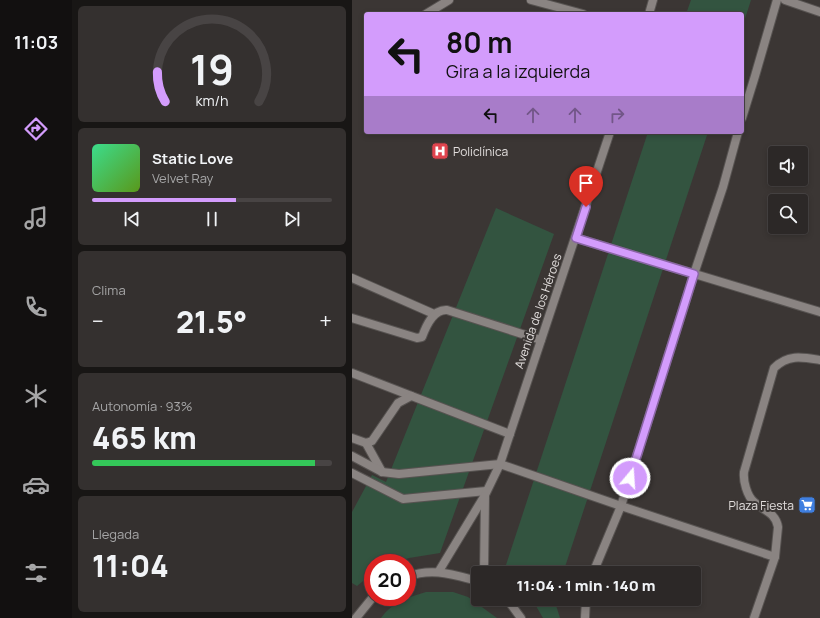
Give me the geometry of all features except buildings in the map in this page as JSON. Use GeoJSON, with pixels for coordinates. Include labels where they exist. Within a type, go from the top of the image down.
{"type":"FeatureCollection","features":[{"type":"Feature","properties":{"kind":"street"},"geometry":{"type":"LineString","coordinates":[[429,12],[449,0]]}},
{"type":"Feature","properties":{"kind":"street"},"geometry":{"type":"LineString","coordinates":[[531,0],[576,12]]}},
{"type":"Feature","properties":{"kind":"street"},"geometry":{"type":"LineString","coordinates":[[650,12],[653,0]]}},
{"type":"Feature","properties":{"kind":"street"},"geometry":{"type":"LineString","coordinates":[[744,112],[776,0]]}},
{"type":"Feature","properties":{"kind":"street"},"geometry":{"type":"LineString","coordinates":[[785,0],[820,12]]}},
{"type":"Feature","properties":{"kind":"street","name":"Avenida de los Héroes"},"geometry":{"type":"LineString","coordinates":[[439,571],[486,493],[500,464],[609,134]]}},
{"type":"Feature","properties":{"kind":"street"},"geometry":{"type":"LineString","coordinates":[[596,566],[621,506],[723,187],[737,134]]}},
{"type":"Feature","properties":{"kind":"street"},"geometry":{"type":"LineString","coordinates":[[576,238],[820,312]]}},
{"type":"Feature","properties":{"kind":"street"},"geometry":{"type":"LineString","coordinates":[[352,278],[434,314]]}},
{"type":"Feature","properties":{"kind":"street"},"geometry":{"type":"LineString","coordinates":[[352,318],[417,338],[422,337],[434,314],[447,310],[541,340]]}},
{"type":"Feature","properties":{"kind":"street"},"geometry":{"type":"LineString","coordinates":[[754,618],[775,557],[777,523],[772,515],[753,501],[744,482],[744,472],[774,368],[788,358],[820,360]]}},
{"type":"Feature","properties":{"kind":"street"},"geometry":{"type":"LineString","coordinates":[[353,375],[510,434]]}},
{"type":"Feature","properties":{"kind":"street"},"geometry":{"type":"LineString","coordinates":[[352,438],[366,443],[372,441],[398,403],[411,396]]}},
{"type":"Feature","properties":{"kind":"street"},"geometry":{"type":"LineString","coordinates":[[366,443],[382,472]]}},
{"type":"Feature","properties":{"kind":"street"},"geometry":{"type":"LineString","coordinates":[[352,456],[382,472],[399,474],[500,464],[775,557]]}},
{"type":"Feature","properties":{"kind":"street"},"geometry":{"type":"LineString","coordinates":[[352,473],[403,499],[486,493]]}},
{"type":"Feature","properties":{"kind":"street","name":"Avenida de los Héroes"},"geometry":{"type":"LineString","coordinates":[[484,566],[486,493]]}},
{"type":"Feature","properties":{"kind":"street"},"geometry":{"type":"LineString","coordinates":[[416,574],[439,571],[471,579]]}},
{"type":"Feature","properties":{"kind":"street"},"geometry":{"type":"LineString","coordinates":[[356,618],[366,606]]}},
{"type":"Feature","properties":{"kind":"street"},"geometry":{"type":"LineString","coordinates":[[512,606],[521,618]]}},
{"type":"Feature","properties":{"kind":"street"},"geometry":{"type":"LineString","coordinates":[[585,618],[586,606]]}},
{"type":"Feature","properties":{"kind":"green space"},"geometry":{"type":"Polygon","coordinates":[[[691,0],[751,0],[744,22],[744,12],[687,12],[691,0]]]}},
{"type":"Feature","properties":{"kind":"green space"},"geometry":{"type":"Polygon","coordinates":[[[647,134],[707,134],[565,566],[506,566],[647,134]]]}},
{"type":"Feature","properties":{"kind":"green space"},"geometry":{"type":"Polygon","coordinates":[[[496,208],[554,234],[440,553],[416,557],[416,554],[364,554],[364,580],[357,586],[352,583],[352,512],[372,475],[386,482],[496,208]]]}},
{"type":"Feature","properties":{"kind":"green space"},"geometry":{"type":"Polygon","coordinates":[[[426,592],[453,592],[468,597],[471,599],[471,606],[480,606],[497,618],[381,618],[392,606],[416,606],[416,595],[426,592]]]}},
{"type":"Feature","properties":{"kind":"green space"},"geometry":{"type":"Polygon","coordinates":[[[536,606],[556,606],[560,618],[543,618],[536,606]]]}},
{"type":"Feature","properties":{"kind":"place","name":"Policlínica"},"geometry":{"type":"Point","coordinates":[440,151]}},
{"type":"Feature","properties":{"kind":"place","name":"Plaza Fiesta"},"geometry":{"type":"Point","coordinates":[807,505]}},
{"type":"Feature","properties":{"kind":"route"},"geometry":{"type":"LineString","coordinates":[[586,207],[576,238],[694,274],[630,478]]}}]}
